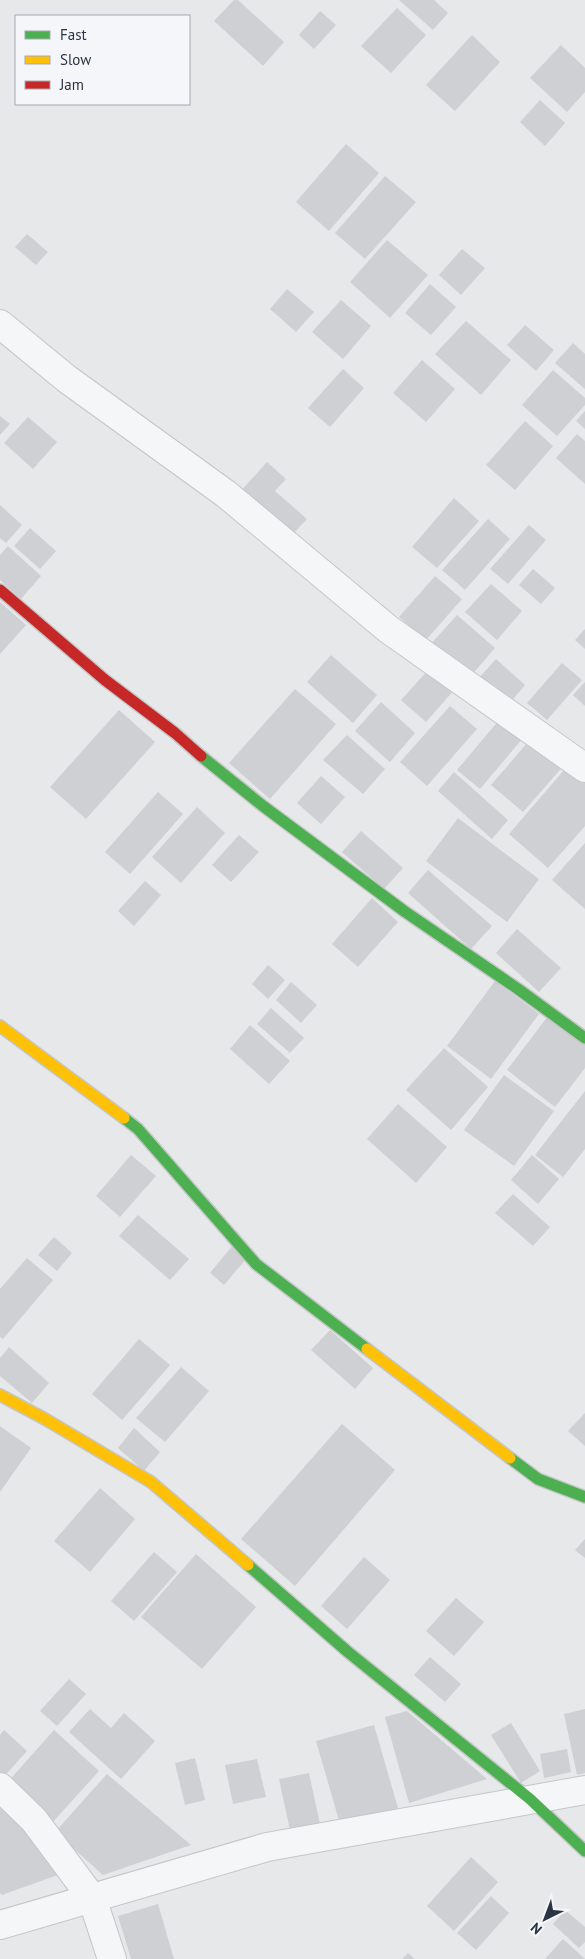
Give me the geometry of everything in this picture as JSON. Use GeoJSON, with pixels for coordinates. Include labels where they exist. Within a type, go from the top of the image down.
{"type":"FeatureCollection","features":[{"type":"Feature","properties":{"kind":"street"},"geometry":{"type":"LineString","coordinates":[[0,324],[67,379],[226,494],[388,629],[585,768]]}},
{"type":"Feature","properties":{"kind":"street"},"geometry":{"type":"LineString","coordinates":[[0,590],[105,680],[263,806],[404,911],[518,989],[585,1038]]}},
{"type":"Feature","properties":{"kind":"street"},"geometry":{"type":"LineString","coordinates":[[0,1026],[138,1129],[256,1264],[538,1479],[585,1497]]}},
{"type":"Feature","properties":{"kind":"street"},"geometry":{"type":"LineString","coordinates":[[0,1395],[46,1418],[151,1482],[348,1652],[530,1798],[585,1851]]}},
{"type":"Feature","properties":{"kind":"street"},"geometry":{"type":"LineString","coordinates":[[0,1787],[34,1820],[92,1898],[112,1959]]}},
{"type":"Feature","properties":{"kind":"street"},"geometry":{"type":"LineString","coordinates":[[0,1925],[267,1847],[530,1798],[585,1790]]}},
{"type":"Feature","properties":{"kind":"building"},"geometry":{"type":"Polygon","coordinates":[[[234,0],[238,0],[284,42],[263,66],[214,21],[234,0]]]}},
{"type":"Feature","properties":{"kind":"building"},"geometry":{"type":"Polygon","coordinates":[[[399,0],[434,0],[448,13],[433,30],[399,0]]]}},
{"type":"Feature","properties":{"kind":"building"},"geometry":{"type":"Polygon","coordinates":[[[397,8],[426,35],[391,73],[361,46],[397,8]]]}},
{"type":"Feature","properties":{"kind":"building"},"geometry":{"type":"Polygon","coordinates":[[[320,11],[336,25],[314,49],[299,35],[320,11]]]}},
{"type":"Feature","properties":{"kind":"building"},"geometry":{"type":"Polygon","coordinates":[[[472,35],[500,62],[455,111],[426,85],[472,35]]]}},
{"type":"Feature","properties":{"kind":"building"},"geometry":{"type":"Polygon","coordinates":[[[561,45],[585,68],[585,92],[567,112],[530,78],[561,45]]]}},
{"type":"Feature","properties":{"kind":"building"},"geometry":{"type":"Polygon","coordinates":[[[540,100],[565,123],[545,146],[520,122],[540,100]]]}},
{"type":"Feature","properties":{"kind":"building"},"geometry":{"type":"Polygon","coordinates":[[[346,144],[379,173],[329,231],[296,202],[346,144]]]}},
{"type":"Feature","properties":{"kind":"building"},"geometry":{"type":"Polygon","coordinates":[[[385,176],[416,202],[365,259],[335,233],[385,176]]]}},
{"type":"Feature","properties":{"kind":"building"},"geometry":{"type":"Polygon","coordinates":[[[27,234],[48,252],[36,265],[15,247],[27,234]]]}},
{"type":"Feature","properties":{"kind":"building"},"geometry":{"type":"Polygon","coordinates":[[[387,240],[428,275],[390,318],[350,282],[387,240]]]}},
{"type":"Feature","properties":{"kind":"building"},"geometry":{"type":"Polygon","coordinates":[[[462,249],[485,268],[461,295],[439,275],[462,249]]]}},
{"type":"Feature","properties":{"kind":"building"},"geometry":{"type":"Polygon","coordinates":[[[430,284],[456,307],[431,335],[405,313],[430,284]]]}},
{"type":"Feature","properties":{"kind":"building"},"geometry":{"type":"Polygon","coordinates":[[[287,289],[314,312],[296,332],[270,309],[287,289]]]}},
{"type":"Feature","properties":{"kind":"building"},"geometry":{"type":"Polygon","coordinates":[[[341,300],[371,326],[343,359],[312,332],[341,300]]]}},
{"type":"Feature","properties":{"kind":"building"},"geometry":{"type":"Polygon","coordinates":[[[466,321],[511,360],[481,395],[435,354],[466,321]]]}},
{"type":"Feature","properties":{"kind":"building"},"geometry":{"type":"Polygon","coordinates":[[[525,325],[554,350],[536,371],[507,345],[525,325]]]}},
{"type":"Feature","properties":{"kind":"building"},"geometry":{"type":"Polygon","coordinates":[[[573,343],[585,354],[585,389],[555,363],[573,343]]]}},
{"type":"Feature","properties":{"kind":"building"},"geometry":{"type":"Polygon","coordinates":[[[422,360],[455,389],[426,422],[393,393],[422,360]]]}},
{"type":"Feature","properties":{"kind":"building"},"geometry":{"type":"Polygon","coordinates":[[[343,369],[364,388],[330,427],[308,408],[343,369]]]}},
{"type":"Feature","properties":{"kind":"building"},"geometry":{"type":"Polygon","coordinates":[[[553,370],[585,398],[585,405],[557,436],[522,405],[553,370]]]}},
{"type":"Feature","properties":{"kind":"building"},"geometry":{"type":"Polygon","coordinates":[[[585,411],[585,429],[576,421],[585,411]]]}},
{"type":"Feature","properties":{"kind":"building"},"geometry":{"type":"Polygon","coordinates":[[[0,416],[10,424],[0,435],[0,416]]]}},
{"type":"Feature","properties":{"kind":"building"},"geometry":{"type":"Polygon","coordinates":[[[28,417],[57,442],[33,469],[4,443],[28,417]]]}},
{"type":"Feature","properties":{"kind":"building"},"geometry":{"type":"Polygon","coordinates":[[[525,421],[553,446],[515,490],[486,465],[525,421]]]}},
{"type":"Feature","properties":{"kind":"building"},"geometry":{"type":"Polygon","coordinates":[[[577,434],[585,441],[585,484],[556,458],[577,434]]]}},
{"type":"Feature","properties":{"kind":"building"},"geometry":{"type":"Polygon","coordinates":[[[267,462],[286,479],[275,491],[307,519],[290,537],[239,493],[267,462]]]}},
{"type":"Feature","properties":{"kind":"building"},"geometry":{"type":"Polygon","coordinates":[[[454,498],[479,521],[437,568],[412,547],[454,498]]]}},
{"type":"Feature","properties":{"kind":"building"},"geometry":{"type":"Polygon","coordinates":[[[0,505],[22,525],[6,543],[0,538],[0,505]]]}},
{"type":"Feature","properties":{"kind":"building"},"geometry":{"type":"Polygon","coordinates":[[[488,519],[510,539],[465,590],[442,570],[488,519]]]}},
{"type":"Feature","properties":{"kind":"building"},"geometry":{"type":"Polygon","coordinates":[[[529,525],[546,540],[508,584],[490,569],[529,525]]]}},
{"type":"Feature","properties":{"kind":"building"},"geometry":{"type":"Polygon","coordinates":[[[30,528],[56,551],[40,569],[14,546],[30,528]]]}},
{"type":"Feature","properties":{"kind":"building"},"geometry":{"type":"Polygon","coordinates":[[[8,546],[41,576],[21,599],[0,580],[0,555],[8,546]]]}},
{"type":"Feature","properties":{"kind":"building"},"geometry":{"type":"Polygon","coordinates":[[[533,569],[555,588],[541,604],[519,585],[533,569]]]}},
{"type":"Feature","properties":{"kind":"building"},"geometry":{"type":"Polygon","coordinates":[[[435,576],[462,599],[426,640],[399,617],[435,576]]]}},
{"type":"Feature","properties":{"kind":"building"},"geometry":{"type":"Polygon","coordinates":[[[491,584],[522,611],[497,640],[465,612],[491,584]]]}},
{"type":"Feature","properties":{"kind":"building"},"geometry":{"type":"Polygon","coordinates":[[[0,602],[26,625],[0,654],[0,602]]]}},
{"type":"Feature","properties":{"kind":"building"},"geometry":{"type":"Polygon","coordinates":[[[457,615],[495,648],[468,679],[430,645],[457,615]]]}},
{"type":"Feature","properties":{"kind":"building"},"geometry":{"type":"Polygon","coordinates":[[[585,629],[585,649],[575,640],[585,629]]]}},
{"type":"Feature","properties":{"kind":"building"},"geometry":{"type":"Polygon","coordinates":[[[331,655],[377,695],[353,723],[307,682],[331,655]]]}},
{"type":"Feature","properties":{"kind":"building"},"geometry":{"type":"Polygon","coordinates":[[[496,659],[525,685],[508,705],[478,679],[496,659]]]}},
{"type":"Feature","properties":{"kind":"building"},"geometry":{"type":"Polygon","coordinates":[[[562,663],[582,680],[547,720],[527,703],[562,663]]]}},
{"type":"Feature","properties":{"kind":"building"},"geometry":{"type":"Polygon","coordinates":[[[430,668],[455,689],[426,722],[401,700],[430,668]]]}},
{"type":"Feature","properties":{"kind":"building"},"geometry":{"type":"Polygon","coordinates":[[[585,682],[585,706],[573,695],[585,682]]]}},
{"type":"Feature","properties":{"kind":"building"},"geometry":{"type":"Polygon","coordinates":[[[295,689],[336,724],[270,799],[229,763],[295,689]]]}},
{"type":"Feature","properties":{"kind":"building"},"geometry":{"type":"Polygon","coordinates":[[[381,702],[415,733],[390,762],[355,731],[381,702]]]}},
{"type":"Feature","properties":{"kind":"building"},"geometry":{"type":"Polygon","coordinates":[[[450,706],[477,729],[427,786],[400,762],[450,706]]]}},
{"type":"Feature","properties":{"kind":"building"},"geometry":{"type":"Polygon","coordinates":[[[119,710],[155,742],[86,819],[50,787],[119,710]]]}},
{"type":"Feature","properties":{"kind":"building"},"geometry":{"type":"Polygon","coordinates":[[[500,719],[523,738],[480,789],[457,770],[500,719]]]}},
{"type":"Feature","properties":{"kind":"building"},"geometry":{"type":"Polygon","coordinates":[[[347,735],[385,769],[363,794],[323,760],[347,735]]]}},
{"type":"Feature","properties":{"kind":"building"},"geometry":{"type":"Polygon","coordinates":[[[534,735],[566,763],[523,812],[491,785],[534,735]]]}},
{"type":"Feature","properties":{"kind":"building"},"geometry":{"type":"Polygon","coordinates":[[[571,762],[585,775],[585,826],[548,868],[509,834],[571,762]]]}},
{"type":"Feature","properties":{"kind":"building"},"geometry":{"type":"Polygon","coordinates":[[[454,772],[508,820],[492,839],[438,791],[454,772]]]}},
{"type":"Feature","properties":{"kind":"building"},"geometry":{"type":"Polygon","coordinates":[[[321,776],[345,797],[321,824],[297,803],[321,776]]]}},
{"type":"Feature","properties":{"kind":"building"},"geometry":{"type":"Polygon","coordinates":[[[158,792],[183,814],[130,874],[105,852],[158,792]]]}},
{"type":"Feature","properties":{"kind":"building"},"geometry":{"type":"Polygon","coordinates":[[[197,807],[225,833],[181,883],[152,857],[197,807]]]}},
{"type":"Feature","properties":{"kind":"building"},"geometry":{"type":"Polygon","coordinates":[[[458,818],[539,879],[507,922],[426,861],[458,818]]]}},
{"type":"Feature","properties":{"kind":"building"},"geometry":{"type":"Polygon","coordinates":[[[361,831],[403,868],[384,889],[342,852],[361,831]]]}},
{"type":"Feature","properties":{"kind":"building"},"geometry":{"type":"Polygon","coordinates":[[[239,835],[259,852],[231,882],[212,865],[239,835]]]}},
{"type":"Feature","properties":{"kind":"building"},"geometry":{"type":"Polygon","coordinates":[[[585,843],[585,909],[552,880],[585,843]]]}},
{"type":"Feature","properties":{"kind":"building"},"geometry":{"type":"Polygon","coordinates":[[[428,870],[492,926],[471,949],[408,893],[428,870]]]}},
{"type":"Feature","properties":{"kind":"building"},"geometry":{"type":"Polygon","coordinates":[[[145,881],[161,895],[134,926],[118,911],[145,881]]]}},
{"type":"Feature","properties":{"kind":"building"},"geometry":{"type":"Polygon","coordinates":[[[372,898],[398,922],[358,967],[332,944],[372,898]]]}},
{"type":"Feature","properties":{"kind":"building"},"geometry":{"type":"Polygon","coordinates":[[[517,929],[561,968],[539,992],[496,953],[517,929]]]}},
{"type":"Feature","properties":{"kind":"building"},"geometry":{"type":"Polygon","coordinates":[[[268,965],[285,980],[268,999],[252,984],[268,965]]]}},
{"type":"Feature","properties":{"kind":"building"},"geometry":{"type":"Polygon","coordinates":[[[495,981],[539,1014],[491,1079],[447,1046],[495,981]]]}},
{"type":"Feature","properties":{"kind":"building"},"geometry":{"type":"Polygon","coordinates":[[[291,982],[317,1005],[301,1023],[276,1000],[291,982]]]}},
{"type":"Feature","properties":{"kind":"building"},"geometry":{"type":"Polygon","coordinates":[[[271,1008],[304,1038],[290,1053],[257,1024],[271,1008]]]}},
{"type":"Feature","properties":{"kind":"building"},"geometry":{"type":"Polygon","coordinates":[[[548,1016],[585,1043],[585,1068],[555,1107],[507,1070],[548,1016]]]}},
{"type":"Feature","properties":{"kind":"building"},"geometry":{"type":"Polygon","coordinates":[[[250,1025],[290,1061],[269,1084],[230,1049],[250,1025]]]}},
{"type":"Feature","properties":{"kind":"building"},"geometry":{"type":"Polygon","coordinates":[[[444,1048],[488,1087],[451,1130],[406,1090],[444,1048]]]}},
{"type":"Feature","properties":{"kind":"building"},"geometry":{"type":"Polygon","coordinates":[[[504,1075],[554,1111],[514,1166],[464,1130],[504,1075]]]}},
{"type":"Feature","properties":{"kind":"building"},"geometry":{"type":"Polygon","coordinates":[[[585,1091],[585,1149],[563,1177],[535,1155],[585,1091]]]}},
{"type":"Feature","properties":{"kind":"building"},"geometry":{"type":"Polygon","coordinates":[[[398,1104],[447,1147],[416,1183],[367,1139],[398,1104]]]}},
{"type":"Feature","properties":{"kind":"building"},"geometry":{"type":"Polygon","coordinates":[[[131,1155],[156,1176],[120,1217],[96,1196],[131,1155]]]}},
{"type":"Feature","properties":{"kind":"building"},"geometry":{"type":"Polygon","coordinates":[[[532,1155],[559,1179],[538,1204],[511,1180],[532,1155]]]}},
{"type":"Feature","properties":{"kind":"building"},"geometry":{"type":"Polygon","coordinates":[[[513,1194],[550,1227],[533,1246],[495,1213],[513,1194]]]}},
{"type":"Feature","properties":{"kind":"building"},"geometry":{"type":"Polygon","coordinates":[[[138,1215],[189,1259],[170,1280],[119,1236],[138,1215]]]}},
{"type":"Feature","properties":{"kind":"building"},"geometry":{"type":"Polygon","coordinates":[[[54,1237],[72,1253],[57,1271],[38,1255],[54,1237]]]}},
{"type":"Feature","properties":{"kind":"building"},"geometry":{"type":"Polygon","coordinates":[[[233,1245],[247,1258],[224,1285],[210,1273],[233,1245]]]}},
{"type":"Feature","properties":{"kind":"building"},"geometry":{"type":"Polygon","coordinates":[[[27,1258],[53,1280],[3,1339],[0,1337],[0,1289],[27,1258]]]}},
{"type":"Feature","properties":{"kind":"building"},"geometry":{"type":"Polygon","coordinates":[[[330,1330],[373,1368],[355,1389],[311,1350],[330,1330]]]}},
{"type":"Feature","properties":{"kind":"building"},"geometry":{"type":"Polygon","coordinates":[[[139,1339],[170,1365],[122,1420],[92,1394],[139,1339]]]}},
{"type":"Feature","properties":{"kind":"building"},"geometry":{"type":"Polygon","coordinates":[[[9,1347],[49,1383],[32,1403],[0,1376],[0,1358],[9,1347]]]}},
{"type":"Feature","properties":{"kind":"building"},"geometry":{"type":"Polygon","coordinates":[[[181,1367],[209,1391],[165,1442],[136,1418],[181,1367]]]}},
{"type":"Feature","properties":{"kind":"building"},"geometry":{"type":"Polygon","coordinates":[[[585,1413],[585,1446],[568,1431],[585,1413]]]}},
{"type":"Feature","properties":{"kind":"building"},"geometry":{"type":"Polygon","coordinates":[[[342,1424],[395,1470],[295,1586],[241,1539],[342,1424]]]}},
{"type":"Feature","properties":{"kind":"building"},"geometry":{"type":"Polygon","coordinates":[[[0,1426],[31,1448],[0,1492],[0,1426]]]}},
{"type":"Feature","properties":{"kind":"building"},"geometry":{"type":"Polygon","coordinates":[[[134,1428],[160,1452],[144,1471],[118,1448],[134,1428]]]}},
{"type":"Feature","properties":{"kind":"building"},"geometry":{"type":"Polygon","coordinates":[[[100,1488],[135,1519],[90,1572],[54,1541],[100,1488]]]}},
{"type":"Feature","properties":{"kind":"building"},"geometry":{"type":"Polygon","coordinates":[[[585,1539],[585,1558],[575,1550],[585,1539]]]}},
{"type":"Feature","properties":{"kind":"building"},"geometry":{"type":"Polygon","coordinates":[[[154,1552],[177,1572],[134,1621],[111,1601],[154,1552]]]}},
{"type":"Feature","properties":{"kind":"building"},"geometry":{"type":"Polygon","coordinates":[[[196,1554],[256,1607],[202,1669],[141,1617],[196,1554]]]}},
{"type":"Feature","properties":{"kind":"building"},"geometry":{"type":"Polygon","coordinates":[[[364,1557],[390,1580],[347,1629],[321,1606],[364,1557]]]}},
{"type":"Feature","properties":{"kind":"building"},"geometry":{"type":"Polygon","coordinates":[[[456,1598],[484,1622],[454,1656],[426,1631],[456,1598]]]}},
{"type":"Feature","properties":{"kind":"building"},"geometry":{"type":"Polygon","coordinates":[[[430,1657],[461,1684],[445,1702],[414,1675],[430,1657]]]}},
{"type":"Feature","properties":{"kind":"building"},"geometry":{"type":"Polygon","coordinates":[[[69,1679],[86,1694],[57,1726],[40,1711],[69,1679]]]}},
{"type":"Feature","properties":{"kind":"building"},"geometry":{"type":"Polygon","coordinates":[[[90,1709],[111,1728],[124,1713],[155,1741],[121,1779],[69,1732],[90,1709]]]}},
{"type":"Feature","properties":{"kind":"building"},"geometry":{"type":"Polygon","coordinates":[[[585,1709],[585,1773],[577,1775],[564,1714],[585,1709]]]}},
{"type":"Feature","properties":{"kind":"building"},"geometry":{"type":"Polygon","coordinates":[[[407,1711],[487,1779],[409,1803],[385,1717],[407,1711]]]}},
{"type":"Feature","properties":{"kind":"building"},"geometry":{"type":"Polygon","coordinates":[[[511,1723],[540,1771],[521,1783],[491,1735],[511,1723]]]}},
{"type":"Feature","properties":{"kind":"building"},"geometry":{"type":"Polygon","coordinates":[[[374,1725],[398,1808],[340,1824],[316,1741],[374,1725]]]}},
{"type":"Feature","properties":{"kind":"building"},"geometry":{"type":"Polygon","coordinates":[[[4,1730],[27,1751],[0,1781],[0,1735],[4,1730]]]}},
{"type":"Feature","properties":{"kind":"building"},"geometry":{"type":"Polygon","coordinates":[[[54,1730],[99,1771],[51,1824],[6,1784],[54,1730]]]}},
{"type":"Feature","properties":{"kind":"building"},"geometry":{"type":"Polygon","coordinates":[[[567,1749],[571,1772],[544,1778],[540,1754],[567,1749]]]}},
{"type":"Feature","properties":{"kind":"building"},"geometry":{"type":"Polygon","coordinates":[[[195,1758],[205,1800],[185,1805],[175,1763],[195,1758]]]}},
{"type":"Feature","properties":{"kind":"building"},"geometry":{"type":"Polygon","coordinates":[[[257,1759],[266,1797],[233,1804],[225,1765],[257,1759]]]}},
{"type":"Feature","properties":{"kind":"building"},"geometry":{"type":"Polygon","coordinates":[[[309,1773],[320,1824],[290,1830],[279,1779],[309,1773]]]}},
{"type":"Feature","properties":{"kind":"building"},"geometry":{"type":"Polygon","coordinates":[[[107,1774],[191,1845],[103,1875],[55,1832],[107,1774]]]}},
{"type":"Feature","properties":{"kind":"building"},"geometry":{"type":"Polygon","coordinates":[[[0,1805],[66,1872],[2,1895],[0,1893],[0,1805]]]}},
{"type":"Feature","properties":{"kind":"building"},"geometry":{"type":"Polygon","coordinates":[[[471,1857],[498,1882],[454,1931],[427,1906],[471,1857]]]}},
{"type":"Feature","properties":{"kind":"building"},"geometry":{"type":"Polygon","coordinates":[[[491,1896],[509,1913],[476,1950],[457,1933],[491,1896]]]}},
{"type":"Feature","properties":{"kind":"building"},"geometry":{"type":"Polygon","coordinates":[[[158,1904],[174,1959],[131,1959],[118,1916],[158,1904]]]}},
{"type":"Feature","properties":{"kind":"building"},"geometry":{"type":"Polygon","coordinates":[[[565,1910],[585,1927],[585,1942],[579,1948],[553,1924],[565,1910]]]}},
{"type":"Feature","properties":{"kind":"building"},"geometry":{"type":"Polygon","coordinates":[[[563,1939],[585,1959],[545,1959],[563,1939]]]}},
{"type":"Feature","properties":{"kind":"building"},"geometry":{"type":"Polygon","coordinates":[[[408,1953],[415,1959],[402,1959],[408,1953]]]}},
{"type":"Feature","properties":{"kind":"traffic: fast"},"geometry":{"type":"LineString","coordinates":[[201,756],[263,806],[404,911],[518,989],[585,1038]]}},
{"type":"Feature","properties":{"kind":"traffic: fast"},"geometry":{"type":"LineString","coordinates":[[124,1118],[138,1129],[256,1264],[367,1349]]}},
{"type":"Feature","properties":{"kind":"traffic: fast"},"geometry":{"type":"LineString","coordinates":[[510,1458],[538,1479],[585,1497]]}},
{"type":"Feature","properties":{"kind":"traffic: fast"},"geometry":{"type":"LineString","coordinates":[[248,1565],[348,1652],[530,1799],[585,1851]]}},
{"type":"Feature","properties":{"kind":"traffic: slow"},"geometry":{"type":"LineString","coordinates":[[0,1026],[124,1118]]}},
{"type":"Feature","properties":{"kind":"traffic: slow"},"geometry":{"type":"LineString","coordinates":[[367,1349],[510,1458]]}},
{"type":"Feature","properties":{"kind":"traffic: slow"},"geometry":{"type":"LineString","coordinates":[[0,1395],[45,1419],[151,1482],[248,1565]]}},
{"type":"Feature","properties":{"kind":"traffic: jam"},"geometry":{"type":"LineString","coordinates":[[0,590],[105,680],[175,733],[201,756]]}}]}
